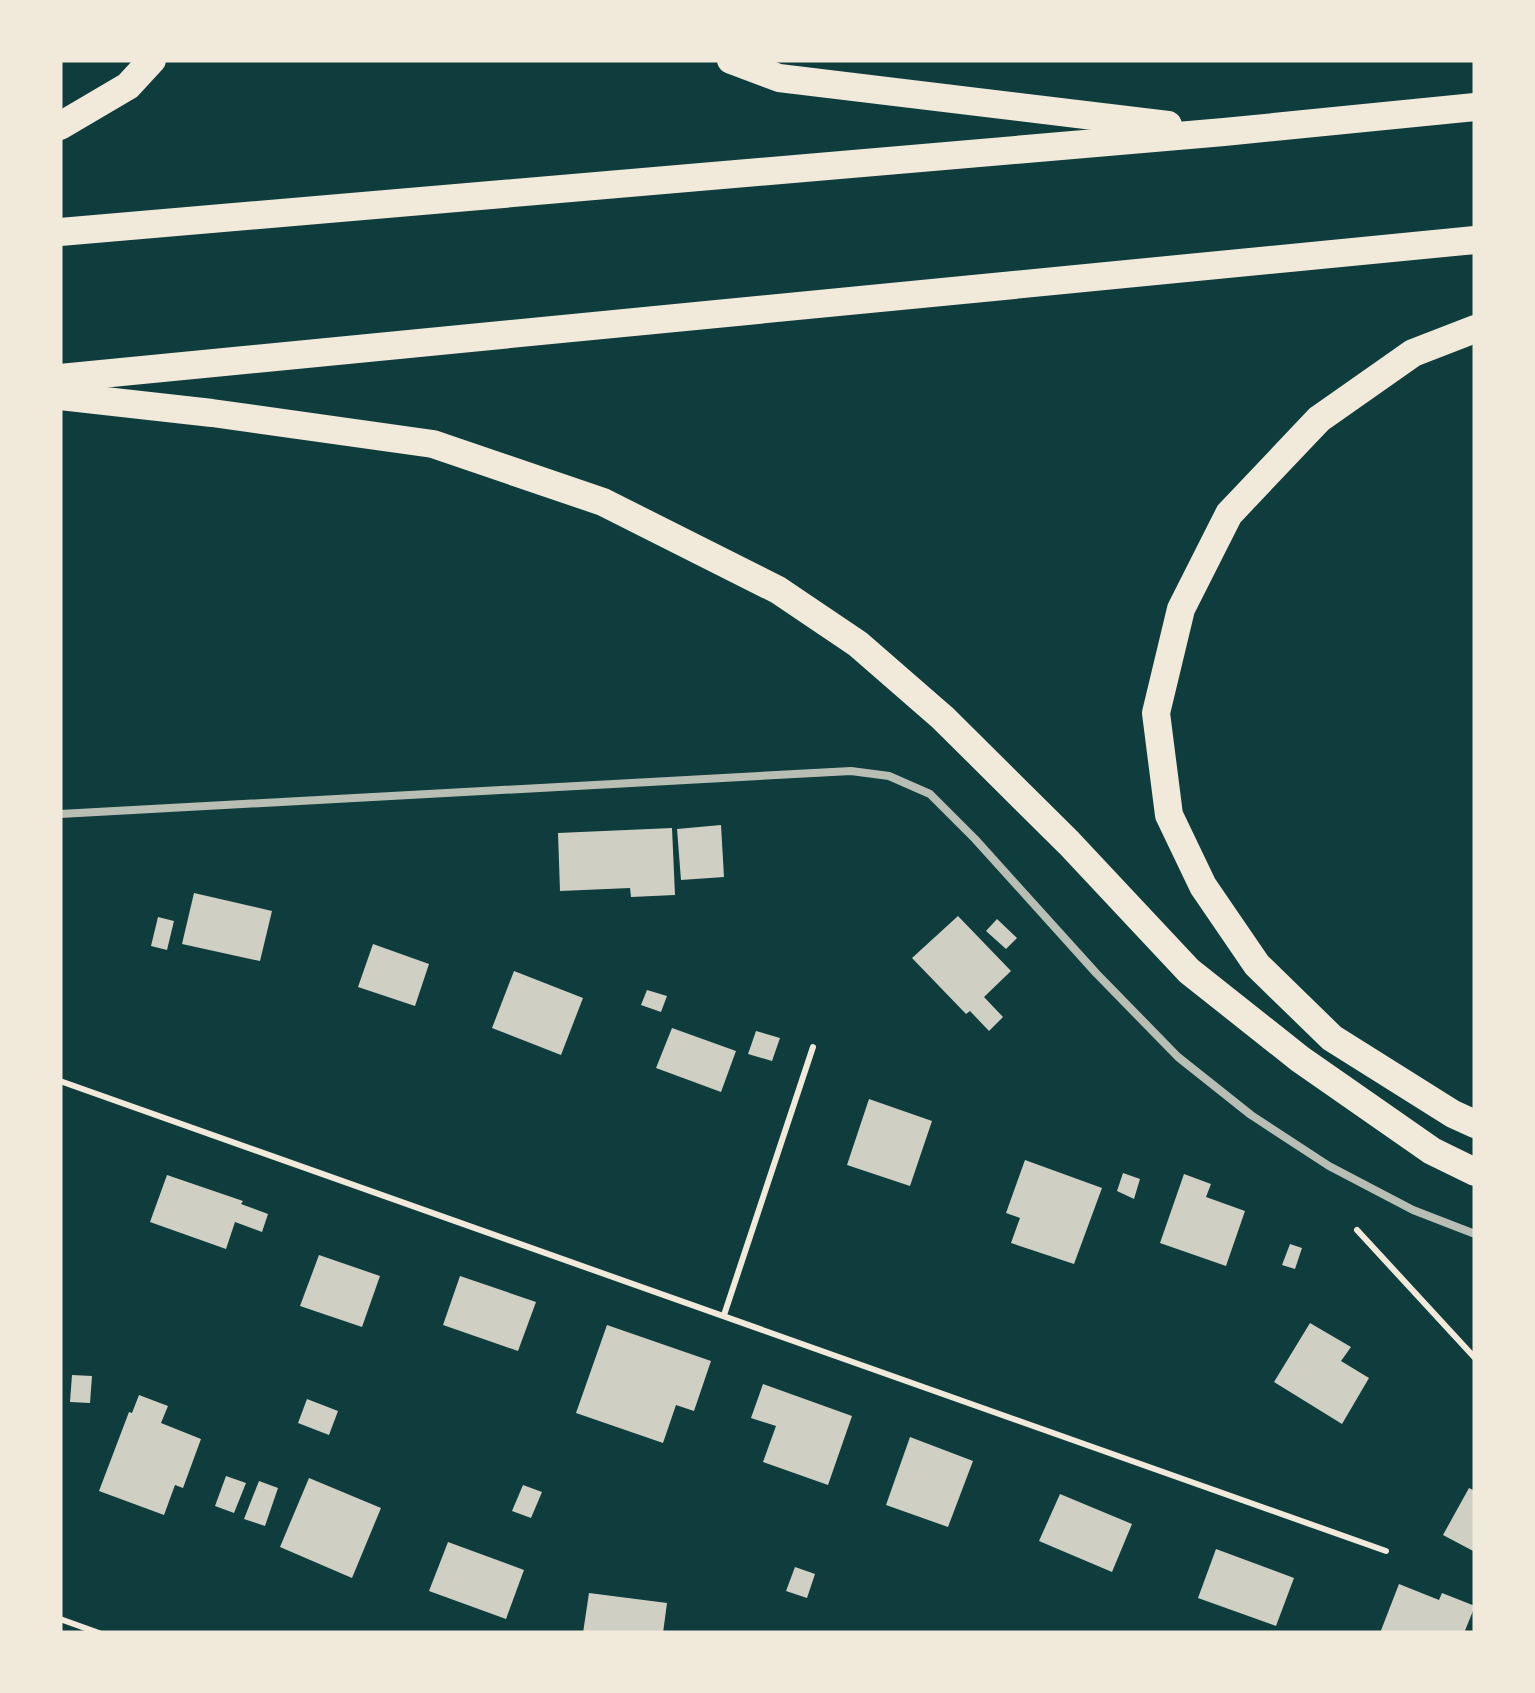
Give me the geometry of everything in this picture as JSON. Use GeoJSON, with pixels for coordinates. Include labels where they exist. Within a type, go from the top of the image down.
{"type":"FeatureCollection","features":[{"type":"Feature","properties":{"kind":"highway"},"geometry":{"type":"LineString","coordinates":[[60,126],[128,86],[152,60]]}},
{"type":"Feature","properties":{"kind":"highway"},"geometry":{"type":"LineString","coordinates":[[731,60],[778,78],[1224,132]]}},
{"type":"Feature","properties":{"kind":"highway"},"geometry":{"type":"LineString","coordinates":[[60,232],[1475,107]]}},
{"type":"Feature","properties":{"kind":"highway"},"geometry":{"type":"LineString","coordinates":[[60,378],[1475,240]]}},
{"type":"Feature","properties":{"kind":"highway"},"geometry":{"type":"LineString","coordinates":[[1475,329],[1413,353],[1319,418],[1229,514],[1181,608],[1156,713],[1170,815],[1203,886],[1256,966],[1332,1038],[1475,1124]]}},
{"type":"Feature","properties":{"kind":"highway"},"geometry":{"type":"LineString","coordinates":[[60,396],[212,412],[434,444],[603,502],[778,590],[858,644],[943,718],[1069,843],[1189,971],[1314,1070],[1432,1151],[1475,1172]]}},
{"type":"Feature","properties":{"kind":"lane"},"geometry":{"type":"LineString","coordinates":[[60,814],[851,771],[888,776],[930,794],[1178,1057],[1251,1115],[1329,1166],[1413,1210],[1475,1234]]}},
{"type":"Feature","properties":{"kind":"path"},"geometry":{"type":"LineString","coordinates":[[724,1316],[813,1047]]}},
{"type":"Feature","properties":{"kind":"path"},"geometry":{"type":"LineString","coordinates":[[60,1081],[1386,1550]]}},
{"type":"Feature","properties":{"kind":"path"},"geometry":{"type":"LineString","coordinates":[[1356,1229],[1475,1358]]}},
{"type":"Feature","properties":{"kind":"path"},"geometry":{"type":"LineString","coordinates":[[60,1620],[98,1633]]}},
{"type":"Feature","properties":{"kind":"building"},"geometry":{"type":"Polygon","coordinates":[[[721,825],[724,877],[681,880],[677,829],[721,825]]]}},
{"type":"Feature","properties":{"kind":"building"},"geometry":{"type":"Polygon","coordinates":[[[672,828],[675,895],[631,897],[630,888],[560,891],[558,833],[672,828]]]}},
{"type":"Feature","properties":{"kind":"building"},"geometry":{"type":"Polygon","coordinates":[[[194,893],[272,911],[260,961],[182,944],[194,893]]]}},
{"type":"Feature","properties":{"kind":"building"},"geometry":{"type":"Polygon","coordinates":[[[958,916],[1011,971],[984,997],[1003,1017],[989,1031],[970,1011],[966,1014],[912,958],[958,916]]]}},
{"type":"Feature","properties":{"kind":"building"},"geometry":{"type":"Polygon","coordinates":[[[158,917],[174,921],[167,950],[151,946],[158,917]]]}},
{"type":"Feature","properties":{"kind":"building"},"geometry":{"type":"Polygon","coordinates":[[[997,919],[1017,938],[1006,949],[986,931],[997,919]]]}},
{"type":"Feature","properties":{"kind":"building"},"geometry":{"type":"Polygon","coordinates":[[[373,944],[429,964],[415,1006],[358,987],[373,944]]]}},
{"type":"Feature","properties":{"kind":"building"},"geometry":{"type":"Polygon","coordinates":[[[514,971],[583,998],[561,1055],[492,1028],[514,971]]]}},
{"type":"Feature","properties":{"kind":"building"},"geometry":{"type":"Polygon","coordinates":[[[647,990],[667,996],[661,1012],[641,1005],[647,990]]]}},
{"type":"Feature","properties":{"kind":"building"},"geometry":{"type":"Polygon","coordinates":[[[672,1028],[736,1051],[721,1092],[656,1068],[672,1028]]]}},
{"type":"Feature","properties":{"kind":"building"},"geometry":{"type":"Polygon","coordinates":[[[756,1031],[780,1038],[772,1061],[748,1054],[756,1031]]]}},
{"type":"Feature","properties":{"kind":"building"},"geometry":{"type":"Polygon","coordinates":[[[869,1099],[932,1121],[910,1186],[847,1165],[869,1099]]]}},
{"type":"Feature","properties":{"kind":"building"},"geometry":{"type":"Polygon","coordinates":[[[1025,1160],[1102,1188],[1074,1264],[1011,1243],[1020,1218],[1006,1213],[1025,1160]]]}},
{"type":"Feature","properties":{"kind":"building"},"geometry":{"type":"Polygon","coordinates":[[[1123,1173],[1140,1179],[1134,1199],[1117,1191],[1123,1173]]]}},
{"type":"Feature","properties":{"kind":"building"},"geometry":{"type":"Polygon","coordinates":[[[1184,1174],[1211,1184],[1206,1197],[1245,1211],[1226,1266],[1160,1243],[1184,1174]]]}},
{"type":"Feature","properties":{"kind":"building"},"geometry":{"type":"Polygon","coordinates":[[[167,1175],[243,1201],[241,1204],[268,1214],[262,1232],[235,1222],[226,1249],[150,1222],[167,1175]]]}},
{"type":"Feature","properties":{"kind":"building"},"geometry":{"type":"Polygon","coordinates":[[[1290,1244],[1302,1248],[1295,1269],[1282,1265],[1290,1244]]]}},
{"type":"Feature","properties":{"kind":"building"},"geometry":{"type":"Polygon","coordinates":[[[319,1255],[380,1276],[362,1327],[300,1306],[319,1255]]]}},
{"type":"Feature","properties":{"kind":"building"},"geometry":{"type":"Polygon","coordinates":[[[460,1276],[536,1302],[518,1351],[443,1325],[460,1276]]]}},
{"type":"Feature","properties":{"kind":"building"},"geometry":{"type":"Polygon","coordinates":[[[1310,1323],[1351,1347],[1341,1361],[1369,1378],[1342,1424],[1274,1382],[1310,1323]]]}},
{"type":"Feature","properties":{"kind":"building"},"geometry":{"type":"Polygon","coordinates":[[[607,1325],[711,1361],[694,1411],[676,1405],[663,1443],[576,1413],[607,1325]]]}},
{"type":"Feature","properties":{"kind":"building"},"geometry":{"type":"Polygon","coordinates":[[[72,1375],[92,1376],[90,1403],[70,1402],[72,1375]]]}},
{"type":"Feature","properties":{"kind":"building"},"geometry":{"type":"Polygon","coordinates":[[[763,1384],[852,1416],[828,1485],[763,1462],[776,1426],[751,1418],[763,1384]]]}},
{"type":"Feature","properties":{"kind":"building"},"geometry":{"type":"Polygon","coordinates":[[[139,1395],[168,1406],[161,1423],[201,1439],[183,1488],[175,1485],[164,1515],[99,1491],[139,1395]]]}},
{"type":"Feature","properties":{"kind":"building"},"geometry":{"type":"Polygon","coordinates":[[[307,1399],[338,1411],[329,1435],[298,1423],[307,1399]]]}},
{"type":"Feature","properties":{"kind":"building"},"geometry":{"type":"Polygon","coordinates":[[[910,1437],[973,1461],[948,1527],[886,1505],[910,1437]]]}},
{"type":"Feature","properties":{"kind":"building"},"geometry":{"type":"Polygon","coordinates":[[[226,1476],[246,1483],[234,1513],[215,1506],[226,1476]]]}},
{"type":"Feature","properties":{"kind":"building"},"geometry":{"type":"Polygon","coordinates":[[[309,1478],[381,1508],[352,1578],[280,1547],[309,1478]]]}},
{"type":"Feature","properties":{"kind":"building"},"geometry":{"type":"Polygon","coordinates":[[[259,1481],[278,1488],[265,1526],[244,1519],[259,1481]]]}},
{"type":"Feature","properties":{"kind":"building"},"geometry":{"type":"Polygon","coordinates":[[[523,1485],[542,1492],[531,1518],[512,1511],[523,1485]]]}},
{"type":"Feature","properties":{"kind":"building"},"geometry":{"type":"Polygon","coordinates":[[[1469,1488],[1475,1491],[1475,1552],[1443,1535],[1469,1488]]]}},
{"type":"Feature","properties":{"kind":"building"},"geometry":{"type":"Polygon","coordinates":[[[1060,1494],[1132,1524],[1112,1572],[1039,1541],[1060,1494]]]}},
{"type":"Feature","properties":{"kind":"building"},"geometry":{"type":"Polygon","coordinates":[[[448,1542],[524,1570],[506,1619],[429,1591],[448,1542]]]}},
{"type":"Feature","properties":{"kind":"building"},"geometry":{"type":"Polygon","coordinates":[[[1216,1549],[1294,1578],[1276,1626],[1198,1598],[1216,1549]]]}},
{"type":"Feature","properties":{"kind":"building"},"geometry":{"type":"Polygon","coordinates":[[[795,1567],[815,1574],[807,1598],[786,1591],[795,1567]]]}},
{"type":"Feature","properties":{"kind":"building"},"geometry":{"type":"Polygon","coordinates":[[[1399,1584],[1439,1600],[1442,1593],[1475,1606],[1464,1633],[1380,1633],[1399,1584]]]}},
{"type":"Feature","properties":{"kind":"building"},"geometry":{"type":"Polygon","coordinates":[[[589,1593],[667,1603],[663,1633],[583,1633],[589,1593]]]}}]}
